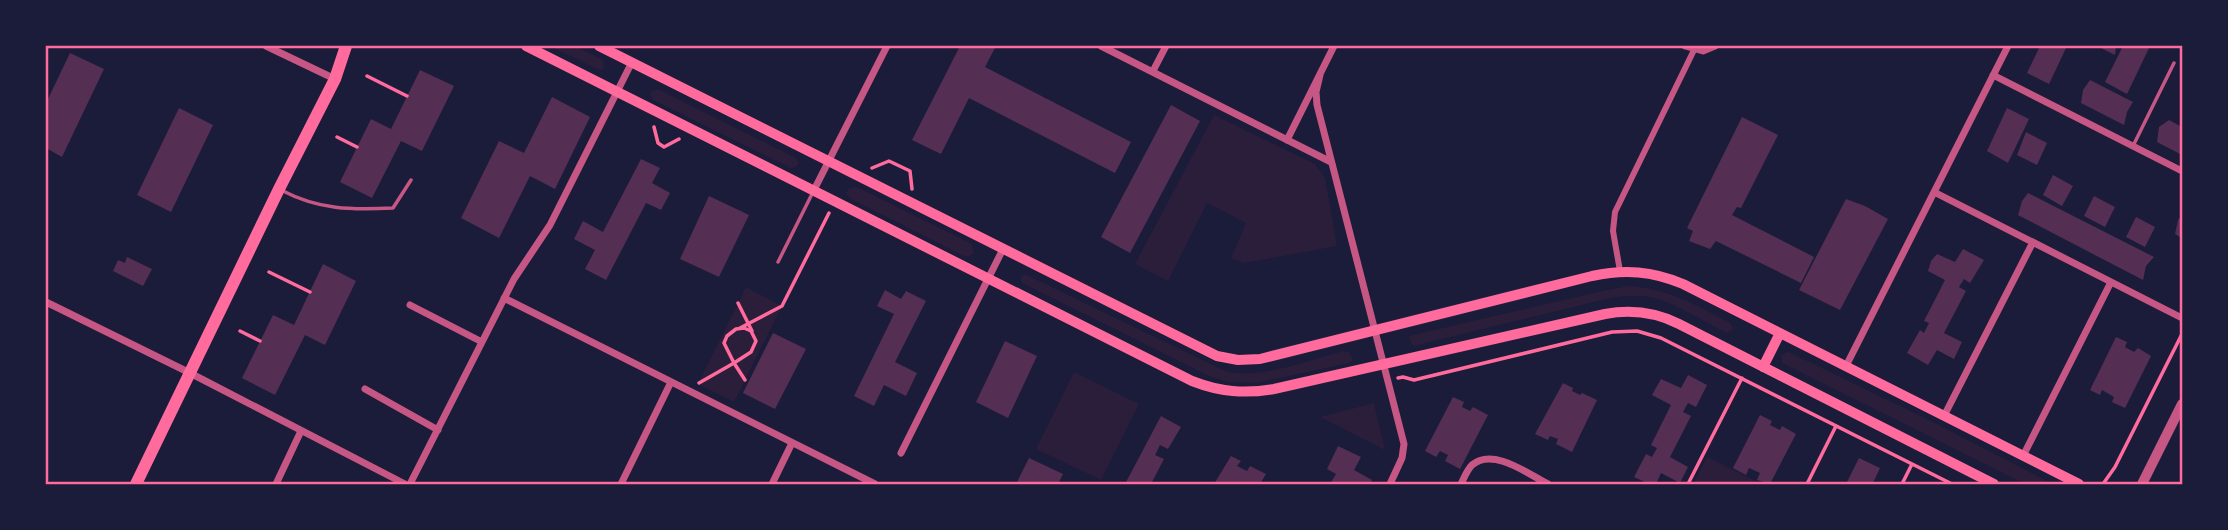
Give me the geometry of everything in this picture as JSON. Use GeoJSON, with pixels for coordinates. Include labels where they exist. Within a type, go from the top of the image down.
{"type":"FeatureCollection","features":[{"type":"Feature","properties":{"kind":"main road"},"geometry":{"type":"LineString","coordinates":[[140,483],[190,373],[335,79],[346,46]]}},
{"type":"Feature","properties":{"kind":"main road"},"geometry":{"type":"LineString","coordinates":[[526,46],[1192,380],[1218,390],[1260,392],[1605,314],[1630,311],[1668,318],[1994,485]]}},
{"type":"Feature","properties":{"kind":"main road"},"geometry":{"type":"LineString","coordinates":[[599,46],[1196,347],[1227,358],[1261,359],[1592,276],[1620,271],[1645,272],[1669,278],[2080,485]]}},
{"type":"Feature","properties":{"kind":"main road"},"geometry":{"type":"LineString","coordinates":[[1763,367],[1780,333]]}},
{"type":"Feature","properties":{"kind":"street"},"geometry":{"type":"LineString","coordinates":[[266,46],[335,79]]}},
{"type":"Feature","properties":{"kind":"street"},"geometry":{"type":"LineString","coordinates":[[814,191],[885,46]]}},
{"type":"Feature","properties":{"kind":"street"},"geometry":{"type":"LineString","coordinates":[[1101,46],[1331,162]]}},
{"type":"Feature","properties":{"kind":"street"},"geometry":{"type":"LineString","coordinates":[[1153,71],[1166,46]]}},
{"type":"Feature","properties":{"kind":"street"},"geometry":{"type":"LineString","coordinates":[[1287,140],[1334,46]]}},
{"type":"Feature","properties":{"kind":"street"},"geometry":{"type":"LineString","coordinates":[[1685,46],[1708,51],[1715,46]]}},
{"type":"Feature","properties":{"kind":"street"},"geometry":{"type":"LineString","coordinates":[[1846,366],[2008,46]]}},
{"type":"Feature","properties":{"kind":"street"},"geometry":{"type":"LineString","coordinates":[[1620,271],[1613,231],[1615,212],[1694,50]]}},
{"type":"Feature","properties":{"kind":"street"},"geometry":{"type":"LineString","coordinates":[[46,302],[408,485],[520,268],[536,249],[550,225],[632,62]]}},
{"type":"Feature","properties":{"kind":"street"},"geometry":{"type":"LineString","coordinates":[[1320,75],[1316,98],[1404,444],[1402,458],[1390,485]]}},
{"type":"Feature","properties":{"kind":"street"},"geometry":{"type":"LineString","coordinates":[[1993,75],[2182,171]]}},
{"type":"Feature","properties":{"kind":"street"},"geometry":{"type":"LineString","coordinates":[[1934,192],[2182,318]]}},
{"type":"Feature","properties":{"kind":"street"},"geometry":{"type":"LineString","coordinates":[[1944,416],[2033,242]]}},
{"type":"Feature","properties":{"kind":"street"},"geometry":{"type":"LineString","coordinates":[[901,453],[1003,249]]}},
{"type":"Feature","properties":{"kind":"street"},"geometry":{"type":"LineString","coordinates":[[2022,456],[2111,282]]}},
{"type":"Feature","properties":{"kind":"street"},"geometry":{"type":"LineString","coordinates":[[504,298],[875,485]]}},
{"type":"Feature","properties":{"kind":"street"},"geometry":{"type":"LineString","coordinates":[[410,305],[482,342]]}},
{"type":"Feature","properties":{"kind":"street"},"geometry":{"type":"LineString","coordinates":[[621,485],[671,382]]}},
{"type":"Feature","properties":{"kind":"street"},"geometry":{"type":"LineString","coordinates":[[365,389],[438,430]]}},
{"type":"Feature","properties":{"kind":"street"},"geometry":{"type":"LineString","coordinates":[[2142,485],[2182,404]]}},
{"type":"Feature","properties":{"kind":"street"},"geometry":{"type":"LineString","coordinates":[[276,485],[302,431]]}},
{"type":"Feature","properties":{"kind":"street"},"geometry":{"type":"LineString","coordinates":[[772,485],[792,443]]}},
{"type":"Feature","properties":{"kind":"street"},"geometry":{"type":"LineString","coordinates":[[1461,485],[1472,465],[1492,458],[1549,485]]}},
{"type":"Feature","properties":{"kind":"lane"},"geometry":{"type":"LineString","coordinates":[[2133,146],[2174,62]]}},
{"type":"Feature","properties":{"kind":"lane"},"geometry":{"type":"LineString","coordinates":[[279,189],[303,201],[332,208],[393,208],[411,180]]}},
{"type":"Feature","properties":{"kind":"lane"},"geometry":{"type":"LineString","coordinates":[[778,262],[814,191]]}},
{"type":"Feature","properties":{"kind":"path"},"geometry":{"type":"LineString","coordinates":[[367,76],[407,96]]}},
{"type":"Feature","properties":{"kind":"path"},"geometry":{"type":"LineString","coordinates":[[337,137],[357,147]]}},
{"type":"Feature","properties":{"kind":"path"},"geometry":{"type":"LineString","coordinates":[[856,175],[889,161],[896,163],[910,172],[915,205]]}},
{"type":"Feature","properties":{"kind":"path"},"geometry":{"type":"LineString","coordinates":[[745,380],[724,346],[724,339],[733,330],[782,306],[835,201]]}},
{"type":"Feature","properties":{"kind":"path"},"geometry":{"type":"LineString","coordinates":[[270,272],[310,292]]}},
{"type":"Feature","properties":{"kind":"path"},"geometry":{"type":"LineString","coordinates":[[687,390],[752,350],[756,341],[738,303]]}},
{"type":"Feature","properties":{"kind":"path"},"geometry":{"type":"LineString","coordinates":[[740,328],[753,333]]}},
{"type":"Feature","properties":{"kind":"path"},"geometry":{"type":"LineString","coordinates":[[1415,380],[1624,330],[1650,334],[1952,485]]}},
{"type":"Feature","properties":{"kind":"path"},"geometry":{"type":"LineString","coordinates":[[240,331],[260,341]]}},
{"type":"Feature","properties":{"kind":"path"},"geometry":{"type":"LineString","coordinates":[[2103,485],[2115,467],[2182,334]]}},
{"type":"Feature","properties":{"kind":"path"},"geometry":{"type":"LineString","coordinates":[[1688,485],[1742,378]]}},
{"type":"Feature","properties":{"kind":"path"},"geometry":{"type":"LineString","coordinates":[[1807,485],[1836,426]]}},
{"type":"Feature","properties":{"kind":"path"},"geometry":{"type":"LineString","coordinates":[[1902,485],[1912,464]]}},
{"type":"Feature","properties":{"kind":"shaded area"},"geometry":{"type":"Polygon","coordinates":[[[550,46],[575,46],[603,60],[604,68],[599,70],[550,46]]]}},
{"type":"Feature","properties":{"kind":"shaded area"},"geometry":{"type":"Polygon","coordinates":[[[658,89],[796,158],[799,162],[797,166],[791,168],[653,100],[650,94],[658,89]]]}},
{"type":"Feature","properties":{"kind":"shaded area"},"geometry":{"type":"Polygon","coordinates":[[[1214,115],[1315,164],[1325,178],[1337,246],[1244,263],[1231,258],[1246,223],[1207,203],[1168,281],[1135,264],[1214,115]]]}},
{"type":"Feature","properties":{"kind":"shaded area"},"geometry":{"type":"Polygon","coordinates":[[[857,187],[972,244],[974,254],[964,256],[851,199],[846,193],[849,188],[857,187]]]}},
{"type":"Feature","properties":{"kind":"shaded area"},"geometry":{"type":"Polygon","coordinates":[[[1025,274],[1227,372],[1271,371],[1343,351],[1349,352],[1353,360],[1256,383],[1228,382],[1209,376],[1022,283],[1021,276],[1025,274]]]}},
{"type":"Feature","properties":{"kind":"shaded area"},"geometry":{"type":"Polygon","coordinates":[[[1629,286],[1656,290],[1680,298],[1727,321],[1733,330],[1727,333],[1660,300],[1630,296],[1610,298],[1413,346],[1408,337],[1607,290],[1629,286]]]}},
{"type":"Feature","properties":{"kind":"shaded area"},"geometry":{"type":"Polygon","coordinates":[[[746,287],[782,306],[734,402],[698,384],[746,287]]]}},
{"type":"Feature","properties":{"kind":"shaded area"},"geometry":{"type":"Polygon","coordinates":[[[1789,352],[2053,484],[2025,484],[1782,363],[1781,355],[1789,352]]]}},
{"type":"Feature","properties":{"kind":"shaded area"},"geometry":{"type":"Polygon","coordinates":[[[1074,372],[1139,404],[1101,480],[1036,449],[1074,372]]]}},
{"type":"Feature","properties":{"kind":"shaded area"},"geometry":{"type":"Polygon","coordinates":[[[1374,403],[1385,450],[1320,417],[1374,403]]]}},
{"type":"Feature","properties":{"kind":"shaded area"},"geometry":{"type":"Polygon","coordinates":[[[1707,457],[1762,484],[1693,484],[1707,457]]]}},
{"type":"Feature","properties":{"kind":"building"},"geometry":{"type":"Polygon","coordinates":[[[960,46],[996,46],[985,67],[1131,142],[1115,173],[969,98],[941,154],[912,140],[960,46]]]}},
{"type":"Feature","properties":{"kind":"building"},"geometry":{"type":"Polygon","coordinates":[[[2040,46],[2067,46],[2049,84],[2027,73],[2040,46]]]}},
{"type":"Feature","properties":{"kind":"building"},"geometry":{"type":"Polygon","coordinates":[[[2097,46],[2116,46],[2115,55],[2097,46]]]}},
{"type":"Feature","properties":{"kind":"building"},"geometry":{"type":"Polygon","coordinates":[[[2123,46],[2150,46],[2127,94],[2105,82],[2123,46]]]}},
{"type":"Feature","properties":{"kind":"building"},"geometry":{"type":"Polygon","coordinates":[[[70,53],[104,69],[62,157],[46,148],[46,103],[70,53]]]}},
{"type":"Feature","properties":{"kind":"building"},"geometry":{"type":"Polygon","coordinates":[[[420,70],[454,86],[422,151],[401,141],[372,198],[340,182],[371,119],[391,129],[420,70]]]}},
{"type":"Feature","properties":{"kind":"building"},"geometry":{"type":"Polygon","coordinates":[[[2090,80],[2133,102],[2124,125],[2081,103],[2083,90],[2090,80]]]}},
{"type":"Feature","properties":{"kind":"building"},"geometry":{"type":"Polygon","coordinates":[[[552,97],[590,117],[555,189],[530,176],[499,238],[461,218],[499,141],[524,153],[552,97]]]}},
{"type":"Feature","properties":{"kind":"building"},"geometry":{"type":"Polygon","coordinates":[[[1171,105],[1200,121],[1130,253],[1101,237],[1171,105]]]}},
{"type":"Feature","properties":{"kind":"building"},"geometry":{"type":"Polygon","coordinates":[[[179,108],[213,125],[171,212],[137,195],[179,108]]]}},
{"type":"Feature","properties":{"kind":"building"},"geometry":{"type":"Polygon","coordinates":[[[2007,108],[2029,119],[2008,163],[1987,151],[2007,108]]]}},
{"type":"Feature","properties":{"kind":"building"},"geometry":{"type":"Polygon","coordinates":[[[1742,117],[1778,135],[1741,208],[1737,207],[1732,215],[1814,257],[1801,283],[1716,241],[1710,249],[1689,241],[1693,231],[1687,228],[1742,117]]]}},
{"type":"Feature","properties":{"kind":"building"},"geometry":{"type":"Polygon","coordinates":[[[2169,120],[2182,127],[2182,155],[2157,142],[2159,127],[2169,120]]]}},
{"type":"Feature","properties":{"kind":"building"},"geometry":{"type":"Polygon","coordinates":[[[2026,132],[2047,143],[2037,165],[2017,155],[2026,132]]]}},
{"type":"Feature","properties":{"kind":"building"},"geometry":{"type":"Polygon","coordinates":[[[641,159],[660,168],[652,183],[670,193],[661,210],[646,203],[606,280],[585,269],[595,250],[574,239],[583,221],[603,232],[641,159]]]}},
{"type":"Feature","properties":{"kind":"building"},"geometry":{"type":"Polygon","coordinates":[[[2053,175],[2073,186],[2062,206],[2043,195],[2053,175]]]}},
{"type":"Feature","properties":{"kind":"building"},"geometry":{"type":"Polygon","coordinates":[[[2028,193],[2154,257],[2146,266],[2143,280],[2018,215],[2022,201],[2028,193]]]}},
{"type":"Feature","properties":{"kind":"building"},"geometry":{"type":"Polygon","coordinates":[[[709,196],[749,215],[719,277],[680,259],[709,196]]]}},
{"type":"Feature","properties":{"kind":"building"},"geometry":{"type":"Polygon","coordinates":[[[2094,196],[2115,207],[2105,227],[2084,216],[2094,196]]]}},
{"type":"Feature","properties":{"kind":"building"},"geometry":{"type":"Polygon","coordinates":[[[1846,199],[1888,219],[1840,310],[1799,290],[1846,199]]]}},
{"type":"Feature","properties":{"kind":"building"},"geometry":{"type":"Polygon","coordinates":[[[2182,215],[2182,238],[2175,234],[2182,215]]]}},
{"type":"Feature","properties":{"kind":"building"},"geometry":{"type":"Polygon","coordinates":[[[2136,217],[2155,227],[2145,247],[2126,237],[2136,217]]]}},
{"type":"Feature","properties":{"kind":"building"},"geometry":{"type":"Polygon","coordinates":[[[1963,249],[1984,260],[1970,283],[1964,279],[1959,287],[1966,291],[1944,333],[1962,342],[1954,359],[1937,350],[1928,365],[1907,353],[1920,330],[1924,333],[1929,323],[1924,321],[1945,280],[1928,271],[1931,261],[1937,254],[1955,262],[1963,249]]]}},
{"type":"Feature","properties":{"kind":"building"},"geometry":{"type":"Polygon","coordinates":[[[127,257],[152,269],[143,286],[113,271],[118,260],[125,263],[127,257]]]}},
{"type":"Feature","properties":{"kind":"building"},"geometry":{"type":"Polygon","coordinates":[[[323,264],[356,281],[325,345],[305,335],[275,395],[242,378],[273,315],[294,325],[323,264]]]}},
{"type":"Feature","properties":{"kind":"building"},"geometry":{"type":"Polygon","coordinates":[[[885,290],[901,299],[906,291],[926,301],[895,362],[917,373],[906,396],[884,385],[874,406],[854,396],[894,314],[877,306],[885,290]]]}},
{"type":"Feature","properties":{"kind":"building"},"geometry":{"type":"Polygon","coordinates":[[[773,333],[806,349],[775,409],[743,393],[773,333]]]}},
{"type":"Feature","properties":{"kind":"building"},"geometry":{"type":"Polygon","coordinates":[[[2116,337],[2127,342],[2125,347],[2134,352],[2138,348],[2151,356],[2125,408],[2112,402],[2114,397],[2102,390],[2100,395],[2090,390],[2116,337]]]}},
{"type":"Feature","properties":{"kind":"building"},"geometry":{"type":"Polygon","coordinates":[[[1005,341],[1037,356],[1008,418],[976,402],[1005,341]]]}},
{"type":"Feature","properties":{"kind":"building"},"geometry":{"type":"Polygon","coordinates":[[[1688,375],[1707,385],[1696,407],[1688,403],[1683,412],[1691,416],[1670,457],[1688,467],[1680,483],[1661,473],[1656,484],[1649,484],[1634,477],[1646,454],[1652,457],[1657,448],[1651,445],[1671,405],[1652,395],[1661,379],[1681,388],[1688,375]]]}},
{"type":"Feature","properties":{"kind":"building"},"geometry":{"type":"Polygon","coordinates":[[[1563,383],[1580,395],[1582,393],[1597,400],[1572,452],[1556,444],[1558,439],[1550,436],[1548,440],[1535,434],[1563,383]]]}},
{"type":"Feature","properties":{"kind":"building"},"geometry":{"type":"Polygon","coordinates":[[[1453,397],[1464,402],[1462,407],[1470,411],[1473,407],[1488,415],[1460,469],[1445,461],[1448,455],[1440,451],[1436,457],[1425,451],[1453,397]]]}},
{"type":"Feature","properties":{"kind":"building"},"geometry":{"type":"Polygon","coordinates":[[[1760,415],[1772,421],[1770,425],[1780,430],[1782,426],[1796,434],[1770,484],[1757,480],[1760,473],[1749,468],[1746,475],[1733,468],[1760,415]]]}},
{"type":"Feature","properties":{"kind":"building"},"geometry":{"type":"Polygon","coordinates":[[[1161,416],[1181,427],[1168,449],[1160,445],[1155,455],[1164,459],[1151,484],[1125,484],[1161,416]]]}},
{"type":"Feature","properties":{"kind":"building"},"geometry":{"type":"Polygon","coordinates":[[[1338,446],[1361,457],[1354,470],[1372,480],[1370,484],[1330,484],[1336,474],[1327,469],[1338,446]]]}},
{"type":"Feature","properties":{"kind":"building"},"geometry":{"type":"Polygon","coordinates":[[[1231,456],[1241,461],[1237,466],[1247,471],[1250,466],[1266,474],[1260,484],[1214,484],[1231,456]]]}},
{"type":"Feature","properties":{"kind":"building"},"geometry":{"type":"Polygon","coordinates":[[[1029,458],[1063,474],[1058,484],[1016,484],[1029,458]]]}},
{"type":"Feature","properties":{"kind":"building"},"geometry":{"type":"Polygon","coordinates":[[[1859,458],[1880,468],[1873,483],[1877,484],[1846,484],[1859,458]]]}}]}
